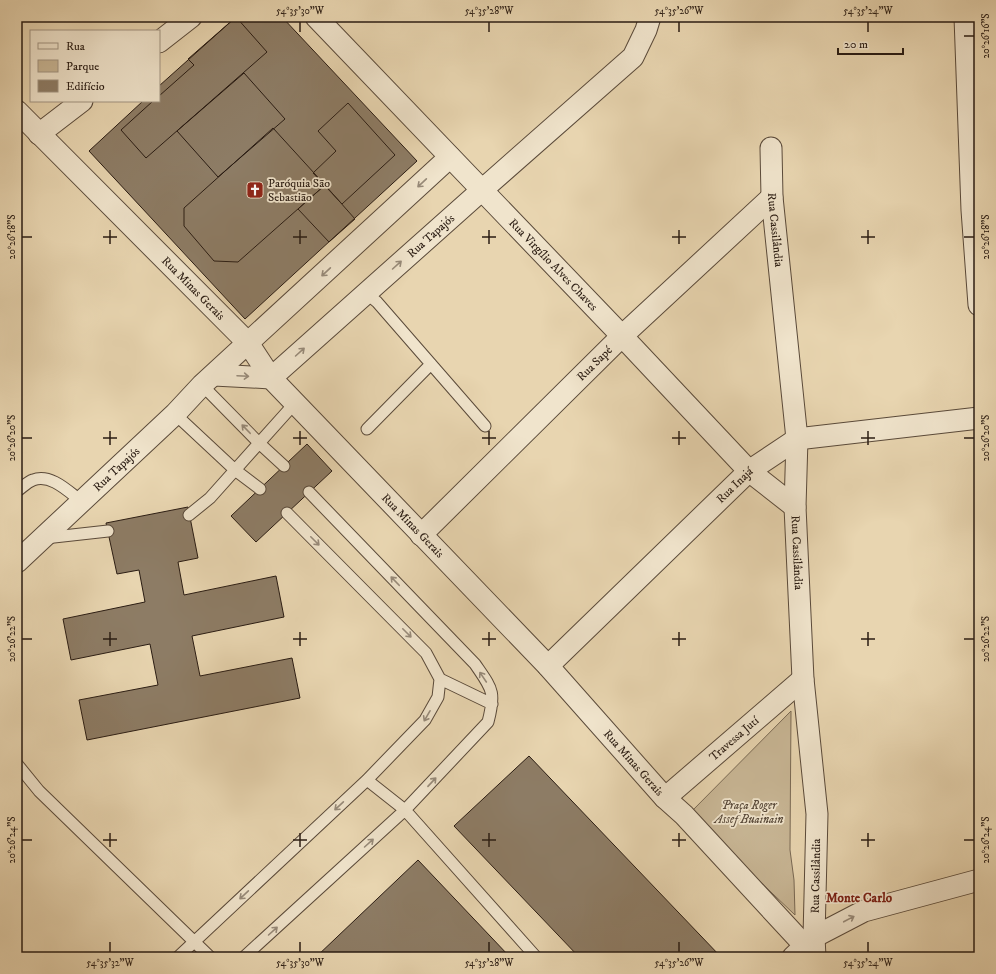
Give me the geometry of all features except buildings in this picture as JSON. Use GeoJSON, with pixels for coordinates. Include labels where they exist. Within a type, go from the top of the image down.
{"type":"FeatureCollection","features":[{"type":"Feature","properties":{"kind":"street"},"geometry":{"type":"LineString","coordinates":[[160,41],[191,17]]}},
{"type":"Feature","properties":{"kind":"street","name":"Rua Virgílio Alves Chaves"},"geometry":{"type":"LineString","coordinates":[[316,17],[622,336],[749,471],[795,507]]}},
{"type":"Feature","properties":{"kind":"street","name":"Rua Tapajós"},"geometry":{"type":"LineString","coordinates":[[271,378],[634,57],[650,17]]}},
{"type":"Feature","properties":{"kind":"street"},"geometry":{"type":"LineString","coordinates":[[965,17],[976,211],[979,305]]}},
{"type":"Feature","properties":{"kind":"street"},"geometry":{"type":"LineString","coordinates":[[39,134],[81,102]]}},
{"type":"Feature","properties":{"kind":"street","name":"Rua Minas Gerais"},"geometry":{"type":"LineString","coordinates":[[17,111],[248,343],[271,378],[548,666],[664,798],[684,816],[807,949]]}},
{"type":"Feature","properties":{"kind":"street","name":"Rua Cassilândia"},"geometry":{"type":"LineString","coordinates":[[771,148],[772,197],[797,438],[795,507],[803,679],[817,814],[807,949]]}},
{"type":"Feature","properties":{"kind":"street","name":"Rua Tapajós"},"geometry":{"type":"LineString","coordinates":[[17,562],[175,414],[208,380],[450,157]]}},
{"type":"Feature","properties":{"kind":"street","name":"Rua Sapé"},"geometry":{"type":"LineString","coordinates":[[421,535],[622,336],[772,197]]}},
{"type":"Feature","properties":{"kind":"street"},"geometry":{"type":"LineString","coordinates":[[208,380],[271,378]]}},
{"type":"Feature","properties":{"kind":"street","name":"Rua Inajá"},"geometry":{"type":"LineString","coordinates":[[548,666],[749,471],[797,438],[979,418]]}},
{"type":"Feature","properties":{"kind":"street","name":"Travessa Jutí"},"geometry":{"type":"LineString","coordinates":[[664,798],[803,679]]}},
{"type":"Feature","properties":{"kind":"street"},"geometry":{"type":"LineString","coordinates":[[807,949],[864,911],[979,880]]}},
{"type":"Feature","properties":{"kind":"lane"},"geometry":{"type":"LineString","coordinates":[[366,293],[377,302],[486,426]]}},
{"type":"Feature","properties":{"kind":"lane"},"geometry":{"type":"LineString","coordinates":[[368,430],[431,364]]}},
{"type":"Feature","properties":{"kind":"lane"},"geometry":{"type":"LineString","coordinates":[[208,380],[259,443],[284,466]]}},
{"type":"Feature","properties":{"kind":"lane"},"geometry":{"type":"LineString","coordinates":[[190,515],[210,498],[295,403]]}},
{"type":"Feature","properties":{"kind":"lane"},"geometry":{"type":"LineString","coordinates":[[175,414],[235,470],[260,489]]}},
{"type":"Feature","properties":{"kind":"lane"},"geometry":{"type":"LineString","coordinates":[[17,491],[31,480],[39,478],[60,485],[81,501]]}},
{"type":"Feature","properties":{"kind":"lane"},"geometry":{"type":"LineString","coordinates":[[244,957],[405,810],[488,722],[492,704],[491,688],[475,664],[309,492]]}},
{"type":"Feature","properties":{"kind":"lane"},"geometry":{"type":"LineString","coordinates":[[178,957],[368,780],[426,720],[438,697],[440,680],[426,653],[287,513]]}},
{"type":"Feature","properties":{"kind":"lane"},"geometry":{"type":"LineString","coordinates":[[43,538],[108,532]]}},
{"type":"Feature","properties":{"kind":"lane"},"geometry":{"type":"LineString","coordinates":[[440,680],[492,704]]}},
{"type":"Feature","properties":{"kind":"lane"},"geometry":{"type":"LineString","coordinates":[[17,764],[39,790],[210,957]]}},
{"type":"Feature","properties":{"kind":"lane"},"geometry":{"type":"LineString","coordinates":[[368,780],[405,810],[536,957]]}},
{"type":"Feature","properties":{"kind":"green space","name":"Praça Roger Assef Buainain"},"geometry":{"type":"Polygon","coordinates":[[[791,711],[790,850],[794,880],[795,915],[689,814],[791,711]]]}},
{"type":"Feature","properties":{"kind":"place","name":"Paróquia São Sebastião"},"geometry":{"type":"Point","coordinates":[255,190]}},
{"type":"Feature","properties":{"kind":"district","name":"Monte Carlo"},"geometry":{"type":"Point","coordinates":[859,898]}}]}
